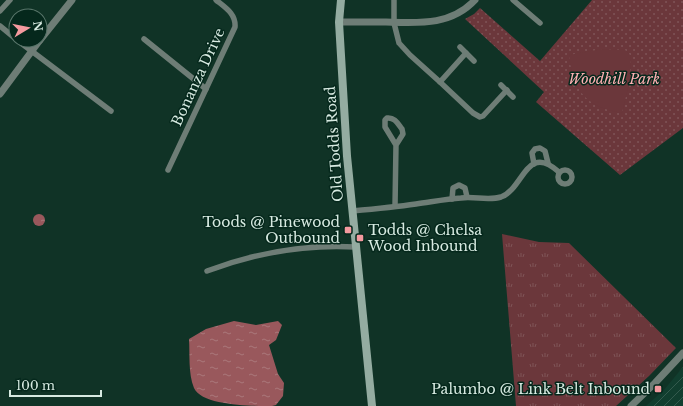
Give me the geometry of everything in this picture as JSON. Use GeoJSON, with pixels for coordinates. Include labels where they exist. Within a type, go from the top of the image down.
{"type":"FeatureCollection","features":[{"type":"Feature","properties":{"kind":"main road","name":"Old Todds Road"},"geometry":{"type":"LineString","coordinates":[[341,0],[340,22],[347,156],[372,406]]}},
{"type":"Feature","properties":{"kind":"street"},"geometry":{"type":"LineString","coordinates":[[0,11],[10,0]]}},
{"type":"Feature","properties":{"kind":"street"},"geometry":{"type":"LineString","coordinates":[[48,30],[72,0]]}},
{"type":"Feature","properties":{"kind":"street","name":"Bonanza Drive"},"geometry":{"type":"LineString","coordinates":[[168,170],[235,27],[234,17],[216,0]]}},
{"type":"Feature","properties":{"kind":"street"},"geometry":{"type":"LineString","coordinates":[[394,0],[394,23],[396,37],[402,47],[473,114],[480,117],[487,113],[507,90]]}},
{"type":"Feature","properties":{"kind":"street"},"geometry":{"type":"LineString","coordinates":[[340,22],[414,23],[439,21],[456,15],[475,0]]}},
{"type":"Feature","properties":{"kind":"street"},"geometry":{"type":"LineString","coordinates":[[514,0],[540,23]]}},
{"type":"Feature","properties":{"kind":"street"},"geometry":{"type":"LineString","coordinates":[[0,26],[8,32]]}},
{"type":"Feature","properties":{"kind":"street"},"geometry":{"type":"LineString","coordinates":[[144,39],[206,89]]}},
{"type":"Feature","properties":{"kind":"street"},"geometry":{"type":"LineString","coordinates":[[460,47],[474,61]]}},
{"type":"Feature","properties":{"kind":"street"},"geometry":{"type":"LineString","coordinates":[[27,48],[111,111]]}},
{"type":"Feature","properties":{"kind":"street"},"geometry":{"type":"LineString","coordinates":[[0,94],[34,48]]}},
{"type":"Feature","properties":{"kind":"street"},"geometry":{"type":"LineString","coordinates":[[440,82],[466,53]]}},
{"type":"Feature","properties":{"kind":"street"},"geometry":{"type":"LineString","coordinates":[[501,85],[513,97]]}},
{"type":"Feature","properties":{"kind":"street"},"geometry":{"type":"LineString","coordinates":[[395,206],[396,145]]}},
{"type":"Feature","properties":{"kind":"street"},"geometry":{"type":"LineString","coordinates":[[534,164],[532,153],[540,148],[545,151],[548,163]]}},
{"type":"Feature","properties":{"kind":"street"},"geometry":{"type":"LineString","coordinates":[[352,211],[467,197],[493,198],[504,195],[528,168],[534,164],[542,162],[548,163],[559,172]]}},
{"type":"Feature","properties":{"kind":"street"},"geometry":{"type":"LineString","coordinates":[[452,199],[453,188],[460,185],[465,188],[467,197]]}},
{"type":"Feature","properties":{"kind":"street"},"geometry":{"type":"LineString","coordinates":[[207,271],[219,266],[279,251],[321,246],[356,247]]}},
{"type":"Feature","properties":{"kind":"street"},"geometry":{"type":"LineString","coordinates":[[631,406],[683,353]]}},
{"type":"Feature","properties":{"kind":"shaded area"},"geometry":{"type":"Polygon","coordinates":[[[683,367],[683,406],[646,406],[664,390],[683,367]]]}},
{"type":"Feature","properties":{"kind":"green space","name":"Woodhill Park"},"geometry":{"type":"Polygon","coordinates":[[[592,0],[683,0],[683,128],[620,175],[536,102],[544,92],[465,19],[474,14],[480,8],[540,61],[592,0]]]}},
{"type":"Feature","properties":{"kind":"green space"},"geometry":{"type":"Polygon","coordinates":[[[602,49],[625,50],[631,56],[630,79],[622,113],[590,102],[578,88],[574,78],[569,55],[602,49]]]}},
{"type":"Feature","properties":{"kind":"green space"},"geometry":{"type":"Polygon","coordinates":[[[502,234],[539,242],[569,243],[676,348],[649,376],[616,406],[516,406],[502,234]]]}},
{"type":"Feature","properties":{"kind":"water"},"geometry":{"type":"Polygon","coordinates":[[[37,214],[41,214],[45,220],[41,226],[37,226],[33,222],[33,218],[37,214]]]}},
{"type":"Feature","properties":{"kind":"water"},"geometry":{"type":"Polygon","coordinates":[[[234,321],[256,325],[278,321],[282,325],[276,340],[269,345],[278,374],[284,383],[283,396],[276,405],[253,406],[217,402],[199,394],[194,388],[190,370],[189,339],[206,329],[234,321]]]}},
{"type":"Feature","properties":{"kind":"place","name":"Toods @ Pinewood Outbound"},"geometry":{"type":"Point","coordinates":[348,230]}},
{"type":"Feature","properties":{"kind":"place","name":"Todds @ Chelsa Wood Inbound"},"geometry":{"type":"Point","coordinates":[360,238]}},
{"type":"Feature","properties":{"kind":"place","name":"Palumbo @ Link Belt Inbound"},"geometry":{"type":"Point","coordinates":[658,389]}}]}
